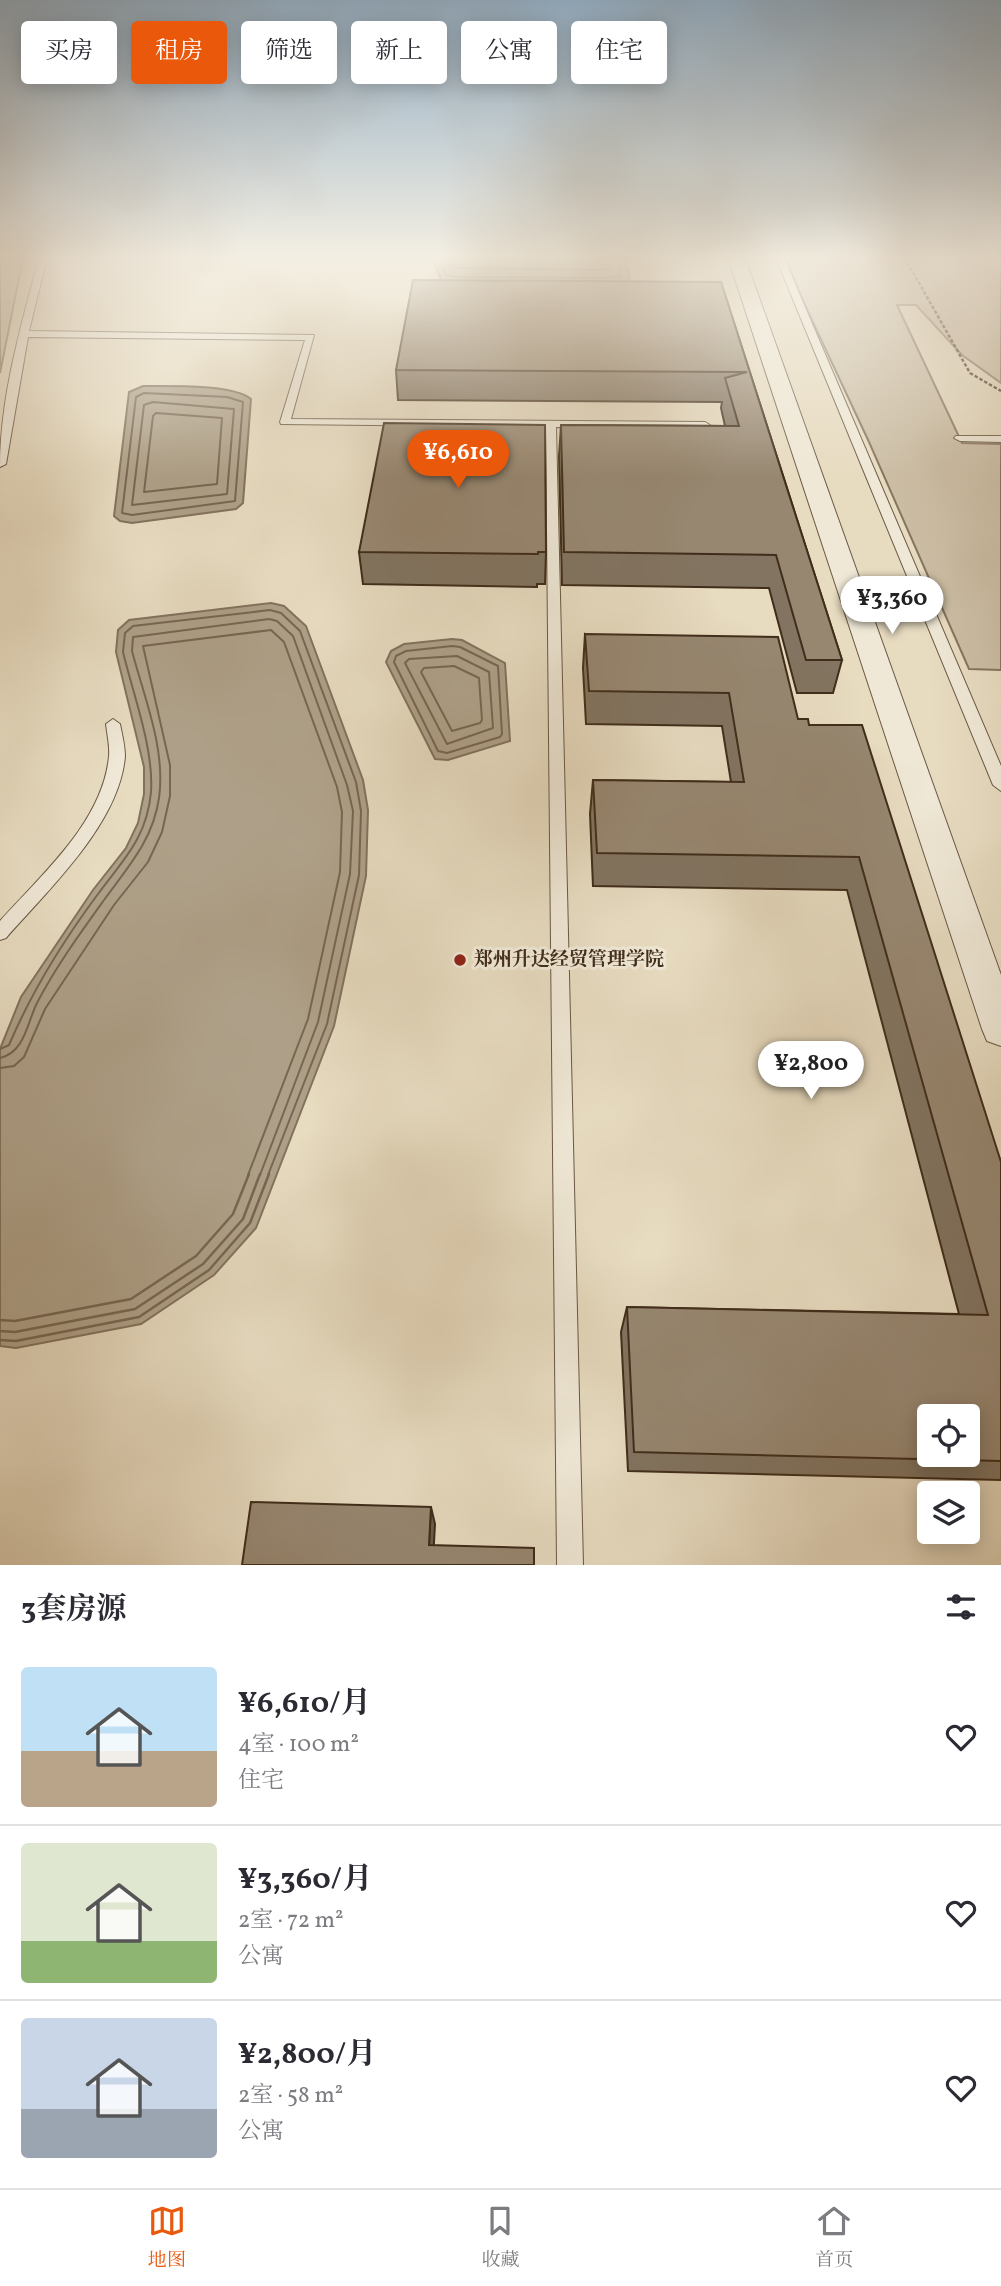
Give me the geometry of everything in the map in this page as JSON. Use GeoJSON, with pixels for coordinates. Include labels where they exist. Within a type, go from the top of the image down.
{"type":"FeatureCollection","features":[{"type":"Feature","properties":{"kind":"street"},"geometry":{"type":"LineString","coordinates":[[761,331],[1001,1029]]}},
{"type":"Feature","properties":{"kind":"lane"},"geometry":{"type":"LineString","coordinates":[[0,464],[2,441],[25,331]]}},
{"type":"Feature","properties":{"kind":"lane"},"geometry":{"type":"LineString","coordinates":[[811,331],[1001,785]]}},
{"type":"Feature","properties":{"kind":"lane"},"geometry":{"type":"LineString","coordinates":[[24,334],[311,337],[285,422],[705,425]]}},
{"type":"Feature","properties":{"kind":"lane"},"geometry":{"type":"LineString","coordinates":[[551,424],[570,1565]]}},
{"type":"Feature","properties":{"kind":"lane"},"geometry":{"type":"LineString","coordinates":[[960,438],[1001,439]]}},
{"type":"Feature","properties":{"kind":"lane"},"geometry":{"type":"LineString","coordinates":[[0,933],[63,862],[88,826],[108,790],[117,755],[113,724]]}},
{"type":"Feature","properties":{"kind":"path"},"geometry":{"type":"LineString","coordinates":[[946,331],[970,373],[1001,391]]}},
{"type":"Feature","properties":{"kind":"shaded area"},"geometry":{"type":"Polygon","coordinates":[[[0,331],[8,331],[0,373],[0,331]]]}},
{"type":"Feature","properties":{"kind":"shaded area"},"geometry":{"type":"Polygon","coordinates":[[[817,331],[909,331],[962,443],[1001,444],[1001,670],[969,669],[817,331]]]}},
{"type":"Feature","properties":{"kind":"shaded area"},"geometry":{"type":"Polygon","coordinates":[[[940,331],[1001,331],[1001,383],[962,355],[940,331]]]}},
{"type":"Feature","properties":{"kind":"water"},"geometry":{"type":"Polygon","coordinates":[[[143,386],[216,388],[251,399],[243,503],[236,509],[132,523],[120,521],[114,516],[129,392],[143,386]]]}},
{"type":"Feature","properties":{"kind":"water"},"geometry":{"type":"Polygon","coordinates":[[[271,603],[284,606],[306,626],[363,780],[368,810],[366,876],[334,1026],[256,1228],[214,1275],[141,1324],[16,1348],[0,1346],[0,1049],[21,997],[93,890],[126,848],[138,823],[144,794],[144,767],[116,652],[118,630],[129,620],[271,603]]]}},
{"type":"Feature","properties":{"kind":"water"},"geometry":{"type":"Polygon","coordinates":[[[462,640],[505,663],[510,741],[448,760],[435,759],[386,662],[391,651],[404,644],[462,640]]]}},
{"type":"Feature","properties":{"kind":"building"},"geometry":{"type":"Polygon","coordinates":[[[403,331],[737,331],[842,660],[806,660],[776,555],[564,552],[561,425],[739,426],[725,378],[747,372],[396,370],[403,331]]]}},
{"type":"Feature","properties":{"kind":"building"},"geometry":{"type":"Polygon","coordinates":[[[384,423],[545,425],[546,552],[359,552],[384,423]]]}},
{"type":"Feature","properties":{"kind":"building"},"geometry":{"type":"Polygon","coordinates":[[[585,634],[778,637],[798,719],[808,719],[809,725],[862,725],[1001,1162],[1001,1461],[980,1460],[980,1404],[917,1404],[917,1459],[634,1452],[627,1307],[988,1315],[859,857],[597,853],[593,780],[744,782],[729,693],[589,691],[585,634]]]}},
{"type":"Feature","properties":{"kind":"building"},"geometry":{"type":"Polygon","coordinates":[[[251,1502],[431,1507],[429,1545],[534,1548],[534,1565],[242,1565],[251,1502]]]}},
{"type":"Feature","properties":{"kind":"place","name":"郑州升达经贸管理学院"},"geometry":{"type":"Point","coordinates":[460,960]}}]}
